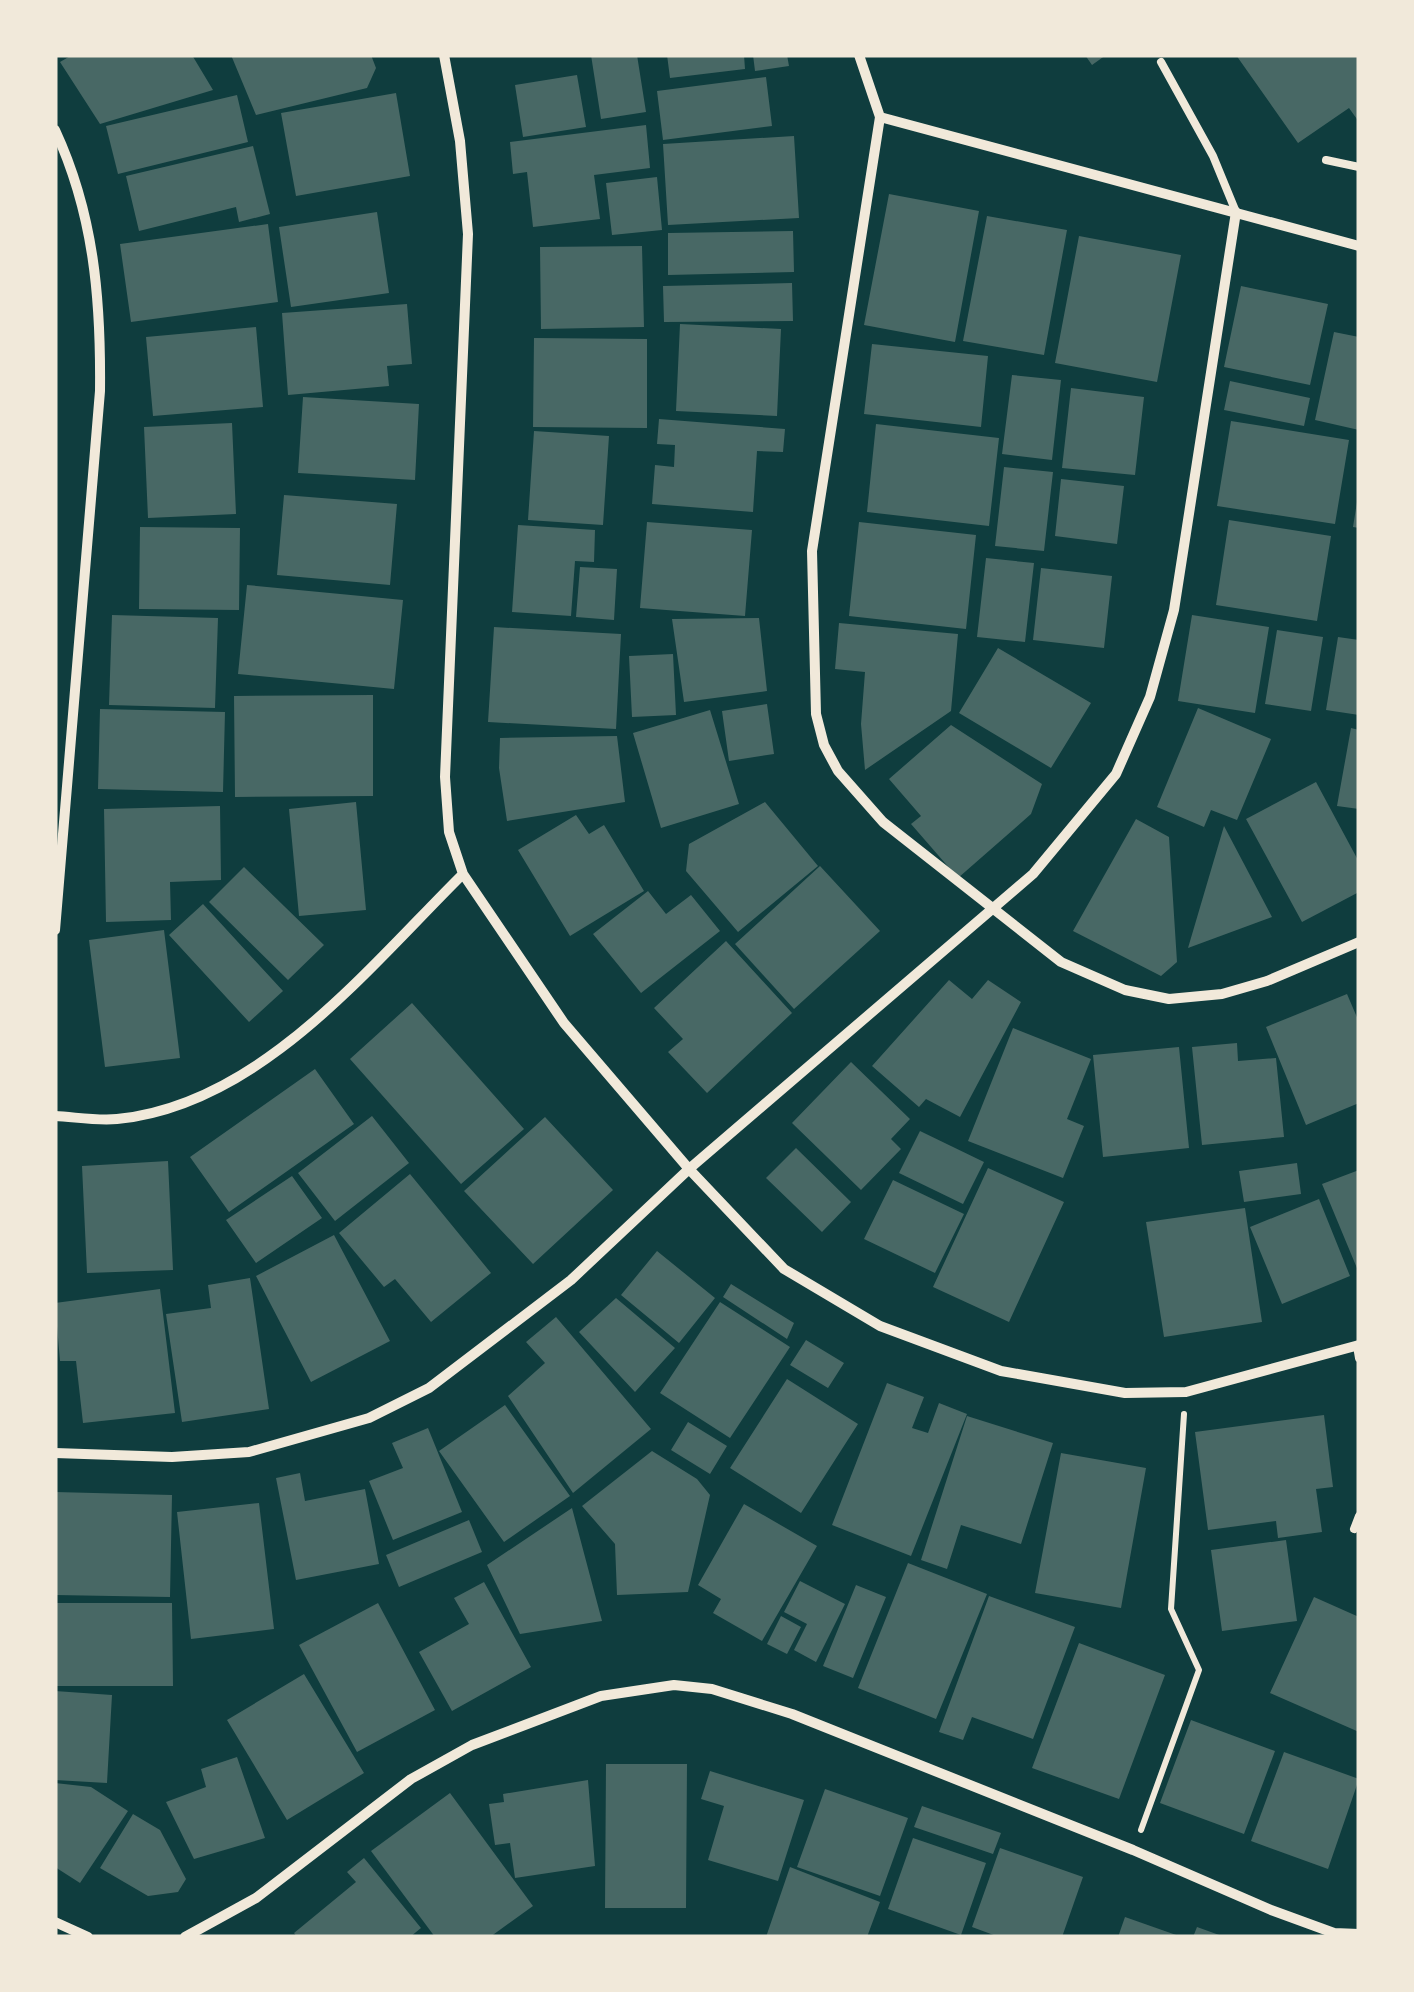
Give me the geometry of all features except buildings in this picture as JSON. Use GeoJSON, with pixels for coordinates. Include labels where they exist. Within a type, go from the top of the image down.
{"type":"FeatureCollection","features":[{"type":"Feature","properties":{"kind":"street"},"geometry":{"type":"LineString","coordinates":[[444,55],[460,141],[468,234],[444,776],[449,832],[463,874],[564,1023],[689,1170],[784,1268],[880,1326],[1001,1371],[1124,1393],[1186,1392],[1358,1349]]}},
{"type":"Feature","properties":{"kind":"street"},"geometry":{"type":"LineString","coordinates":[[859,55],[880,117],[812,551],[816,714],[824,745],[860,800],[1076,970],[1124,990],[1168,999],[1222,994],[1267,981],[1359,942]]}},
{"type":"Feature","properties":{"kind":"street"},"geometry":{"type":"LineString","coordinates":[[880,117],[1359,246]]}},
{"type":"Feature","properties":{"kind":"street"},"geometry":{"type":"LineString","coordinates":[[55,130],[90,222],[101,316],[100,391],[55,930]]}},
{"type":"Feature","properties":{"kind":"street"},"geometry":{"type":"LineString","coordinates":[[55,1453],[214,1456],[286,1444],[369,1418],[429,1388],[504,1335],[571,1280],[689,1170],[995,910],[1061,842],[1116,774],[1150,697],[1174,610],[1236,212]]}},
{"type":"Feature","properties":{"kind":"street"},"geometry":{"type":"LineString","coordinates":[[55,1116],[115,1119],[141,1114],[258,1065],[306,1030],[463,874]]}},
{"type":"Feature","properties":{"kind":"street"},"geometry":{"type":"LineString","coordinates":[[185,1937],[256,1898],[411,1778],[472,1746],[601,1696],[674,1685],[712,1689],[792,1714],[1133,1850],[1271,1910],[1334,1932],[1359,1934]]}},
{"type":"Feature","properties":{"kind":"street"},"geometry":{"type":"LineString","coordinates":[[55,1922],[88,1937]]}},
{"type":"Feature","properties":{"kind":"lane"},"geometry":{"type":"LineString","coordinates":[[1162,62],[1213,156],[1236,212]]}},
{"type":"Feature","properties":{"kind":"lane"},"geometry":{"type":"LineString","coordinates":[[1326,160],[1359,167]]}},
{"type":"Feature","properties":{"kind":"lane"},"geometry":{"type":"LineString","coordinates":[[1354,1529],[1359,1516]]}},
{"type":"Feature","properties":{"kind":"path"},"geometry":{"type":"LineString","coordinates":[[1133,1850],[1199,1670],[1171,1609],[1186,1392]]}}]}
